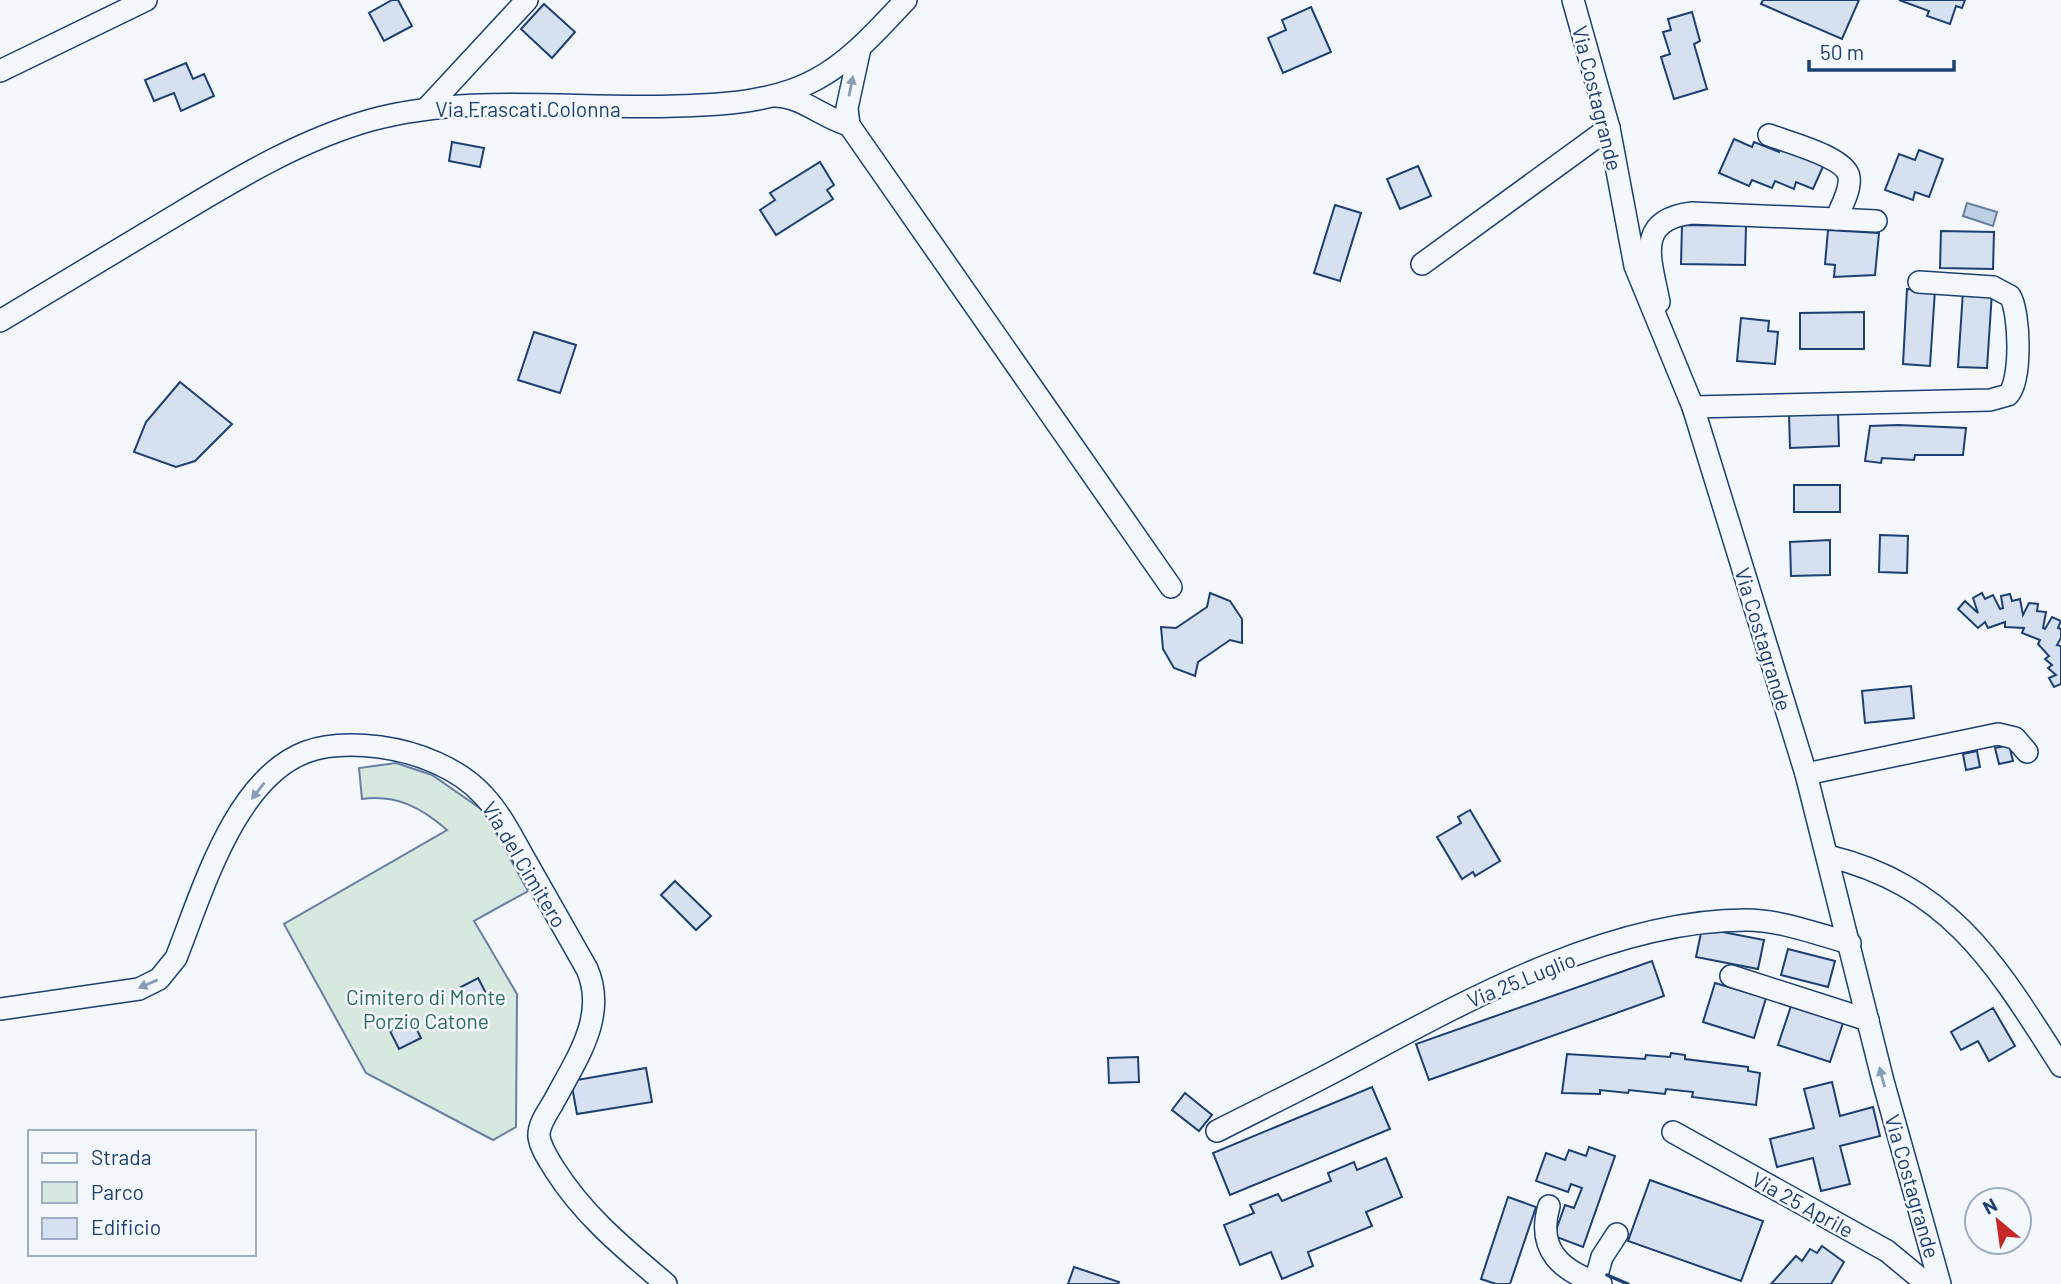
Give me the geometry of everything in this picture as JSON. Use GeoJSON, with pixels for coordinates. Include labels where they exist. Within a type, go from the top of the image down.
{"type":"FeatureCollection","features":[{"type":"Feature","properties":{"kind":"street"},"geometry":{"type":"LineString","coordinates":[[0,71],[146,0]]}},
{"type":"Feature","properties":{"kind":"street"},"geometry":{"type":"LineString","coordinates":[[427,108],[527,0]]}},
{"type":"Feature","properties":{"kind":"street","name":"Via Frascati Colonna"},"geometry":{"type":"LineString","coordinates":[[0,321],[267,162],[335,132],[427,108],[466,105],[687,106],[767,96],[818,79],[860,48],[906,0]]}},
{"type":"Feature","properties":{"kind":"street","name":"Via Costagrande"},"geometry":{"type":"LineString","coordinates":[[1573,0],[1609,128],[1632,253],[1644,293],[1693,407],[1806,774],[1868,1020],[1940,1284]]}},
{"type":"Feature","properties":{"kind":"street"},"geometry":{"type":"LineString","coordinates":[[860,48],[847,107],[849,125],[1171,587]]}},
{"type":"Feature","properties":{"kind":"street"},"geometry":{"type":"LineString","coordinates":[[767,96],[794,100],[828,118],[849,125]]}},
{"type":"Feature","properties":{"kind":"street"},"geometry":{"type":"LineString","coordinates":[[1422,264],[1609,128]]}},
{"type":"Feature","properties":{"kind":"street"},"geometry":{"type":"LineString","coordinates":[[1769,135],[1831,158],[1843,166],[1849,176],[1849,184],[1836,219]]}},
{"type":"Feature","properties":{"kind":"street"},"geometry":{"type":"LineString","coordinates":[[1668,349],[1651,256],[1651,238],[1660,223],[1670,217],[1692,213],[1876,221]]}},
{"type":"Feature","properties":{"kind":"street"},"geometry":{"type":"LineString","coordinates":[[1693,407],[1990,400],[2008,395],[2017,379],[2017,314],[2010,296],[1993,287],[1919,282]]}},
{"type":"Feature","properties":{"kind":"street"},"geometry":{"type":"LineString","coordinates":[[1806,774],[1993,734],[2015,738],[2027,752]]}},
{"type":"Feature","properties":{"kind":"street","name":"Via del Cimitero"},"geometry":{"type":"LineString","coordinates":[[0,1009],[134,990],[159,979],[176,958],[215,860],[239,815],[276,771],[311,750],[362,746],[419,757],[470,782],[498,813],[587,970],[595,997],[589,1033],[541,1126],[542,1147],[582,1208],[666,1284]]}},
{"type":"Feature","properties":{"kind":"street"},"geometry":{"type":"LineString","coordinates":[[1828,856],[1893,877],[1917,892],[1958,926],[2004,977],[2061,1066]]}},
{"type":"Feature","properties":{"kind":"street","name":"Via 25 Luglio"},"geometry":{"type":"LineString","coordinates":[[1217,1131],[1477,996],[1529,973],[1623,941],[1677,928],[1748,920],[1778,923],[1850,943]]}},
{"type":"Feature","properties":{"kind":"street"},"geometry":{"type":"LineString","coordinates":[[1731,976],[1868,1020]]}},
{"type":"Feature","properties":{"kind":"street","name":"Via 25 Aprile"},"geometry":{"type":"LineString","coordinates":[[1673,1132],[1887,1251],[1927,1284]]}},
{"type":"Feature","properties":{"kind":"street"},"geometry":{"type":"LineString","coordinates":[[1549,1206],[1544,1230],[1549,1247],[1569,1271],[1598,1283],[1602,1257],[1617,1234]]}},
{"type":"Feature","properties":{"kind":"green space","name":"Cimitero di Monte Porzio Catone"},"geometry":{"type":"Polygon","coordinates":[[[396,763],[432,775],[484,811],[528,891],[474,921],[517,994],[516,1127],[493,1140],[366,1073],[284,924],[447,830],[408,804],[386,799],[362,799],[359,768],[396,763]]]}},
{"type":"Feature","properties":{"kind":"water"},"geometry":{"type":"Polygon","coordinates":[[[1967,203],[1997,212],[1993,226],[1963,216],[1967,203]]]}},
{"type":"Feature","properties":{"kind":"building"},"geometry":{"type":"Polygon","coordinates":[[[392,0],[398,0],[412,26],[384,41],[369,13],[392,0]]]}},
{"type":"Feature","properties":{"kind":"building"},"geometry":{"type":"Polygon","coordinates":[[[1763,0],[1859,0],[1842,39],[1761,4],[1763,0]]]}},
{"type":"Feature","properties":{"kind":"building"},"geometry":{"type":"Polygon","coordinates":[[[1899,0],[1965,0],[1962,8],[1956,6],[1950,24],[1927,16],[1929,11],[1899,0]]]}},
{"type":"Feature","properties":{"kind":"building"},"geometry":{"type":"Polygon","coordinates":[[[544,4],[575,32],[552,58],[521,29],[544,4]]]}},
{"type":"Feature","properties":{"kind":"building"},"geometry":{"type":"Polygon","coordinates":[[[1311,7],[1331,52],[1283,73],[1268,38],[1286,30],[1282,20],[1311,7]]]}},
{"type":"Feature","properties":{"kind":"building"},"geometry":{"type":"Polygon","coordinates":[[[1692,12],[1700,41],[1694,44],[1707,89],[1674,99],[1661,57],[1670,54],[1663,32],[1671,30],[1668,19],[1692,12]]]}},
{"type":"Feature","properties":{"kind":"building"},"geometry":{"type":"Polygon","coordinates":[[[186,63],[193,79],[204,74],[214,96],[181,111],[174,93],[154,101],[145,80],[186,63]]]}},
{"type":"Feature","properties":{"kind":"building"},"geometry":{"type":"Polygon","coordinates":[[[1734,139],[1752,147],[1754,142],[1779,152],[1780,148],[1825,162],[1813,189],[1796,182],[1794,189],[1775,181],[1772,188],[1752,180],[1749,186],[1719,173],[1734,139]]]}},
{"type":"Feature","properties":{"kind":"building"},"geometry":{"type":"Polygon","coordinates":[[[452,142],[484,148],[480,167],[449,161],[452,142]]]}},
{"type":"Feature","properties":{"kind":"building"},"geometry":{"type":"Polygon","coordinates":[[[1919,150],[1943,159],[1929,197],[1915,192],[1913,200],[1885,190],[1899,154],[1915,160],[1919,150]]]}},
{"type":"Feature","properties":{"kind":"building"},"geometry":{"type":"Polygon","coordinates":[[[820,162],[834,185],[827,190],[833,199],[776,235],[760,210],[775,200],[770,193],[820,162]]]}},
{"type":"Feature","properties":{"kind":"building"},"geometry":{"type":"Polygon","coordinates":[[[1418,166],[1431,196],[1400,209],[1387,179],[1418,166]]]}},
{"type":"Feature","properties":{"kind":"building"},"geometry":{"type":"Polygon","coordinates":[[[1335,205],[1361,213],[1340,281],[1314,273],[1335,205]]]}},
{"type":"Feature","properties":{"kind":"building"},"geometry":{"type":"Polygon","coordinates":[[[1682,225],[1746,226],[1745,265],[1681,264],[1682,225]]]}},
{"type":"Feature","properties":{"kind":"building"},"geometry":{"type":"Polygon","coordinates":[[[1828,230],[1879,233],[1875,275],[1834,277],[1835,265],[1825,264],[1828,230]]]}},
{"type":"Feature","properties":{"kind":"building"},"geometry":{"type":"Polygon","coordinates":[[[1941,231],[1994,232],[1993,269],[1940,268],[1941,231]]]}},
{"type":"Feature","properties":{"kind":"building"},"geometry":{"type":"Polygon","coordinates":[[[1907,289],[1935,290],[1930,366],[1903,364],[1907,289]]]}},
{"type":"Feature","properties":{"kind":"building"},"geometry":{"type":"Polygon","coordinates":[[[1963,291],[1992,292],[1987,368],[1958,367],[1963,291]]]}},
{"type":"Feature","properties":{"kind":"building"},"geometry":{"type":"Polygon","coordinates":[[[1864,312],[1864,349],[1800,349],[1800,313],[1864,312]]]}},
{"type":"Feature","properties":{"kind":"building"},"geometry":{"type":"Polygon","coordinates":[[[1741,318],[1769,321],[1768,331],[1778,332],[1775,364],[1737,361],[1741,318]]]}},
{"type":"Feature","properties":{"kind":"building"},"geometry":{"type":"Polygon","coordinates":[[[534,332],[576,345],[560,393],[518,380],[534,332]]]}},
{"type":"Feature","properties":{"kind":"building"},"geometry":{"type":"Polygon","coordinates":[[[180,382],[232,424],[195,461],[176,467],[134,452],[146,422],[180,382]]]}},
{"type":"Feature","properties":{"kind":"building"},"geometry":{"type":"Polygon","coordinates":[[[1838,412],[1839,446],[1790,448],[1789,414],[1838,412]]]}},
{"type":"Feature","properties":{"kind":"building"},"geometry":{"type":"Polygon","coordinates":[[[1870,426],[1966,428],[1963,455],[1915,455],[1914,460],[1882,458],[1881,463],[1865,461],[1870,426]]]}},
{"type":"Feature","properties":{"kind":"building"},"geometry":{"type":"Polygon","coordinates":[[[1794,485],[1840,485],[1840,512],[1794,512],[1794,485]]]}},
{"type":"Feature","properties":{"kind":"building"},"geometry":{"type":"Polygon","coordinates":[[[1880,535],[1908,536],[1907,573],[1879,572],[1880,535]]]}},
{"type":"Feature","properties":{"kind":"building"},"geometry":{"type":"Polygon","coordinates":[[[1830,540],[1830,575],[1791,576],[1790,542],[1830,540]]]}},
{"type":"Feature","properties":{"kind":"building"},"geometry":{"type":"Polygon","coordinates":[[[1210,593],[1230,601],[1242,619],[1242,643],[1230,640],[1198,662],[1195,676],[1174,668],[1163,649],[1161,627],[1176,628],[1207,607],[1210,593]]]}},
{"type":"Feature","properties":{"kind":"building"},"geometry":{"type":"Polygon","coordinates":[[[1982,593],[1985,599],[1993,595],[2000,609],[2003,608],[2001,596],[2010,594],[2012,601],[2020,599],[2023,615],[2029,603],[2038,604],[2037,611],[2046,612],[2045,629],[2052,617],[2061,621],[2058,628],[2061,629],[2061,638],[2057,645],[2061,646],[2061,684],[2054,687],[2049,678],[2056,675],[2048,668],[2052,665],[2045,659],[2049,656],[2038,644],[2040,640],[2022,633],[2024,628],[2005,627],[2005,622],[1988,628],[1985,622],[1978,628],[1958,609],[1965,601],[1978,613],[1973,598],[1982,593]]]}},
{"type":"Feature","properties":{"kind":"building"},"geometry":{"type":"Polygon","coordinates":[[[1911,686],[1914,718],[1865,723],[1862,691],[1911,686]]]}},
{"type":"Feature","properties":{"kind":"building"},"geometry":{"type":"Polygon","coordinates":[[[2009,745],[2013,761],[1999,764],[1995,748],[2009,745]]]}},
{"type":"Feature","properties":{"kind":"building"},"geometry":{"type":"Polygon","coordinates":[[[1977,751],[1980,767],[1966,770],[1963,754],[1977,751]]]}},
{"type":"Feature","properties":{"kind":"building"},"geometry":{"type":"Polygon","coordinates":[[[1470,810],[1500,861],[1475,876],[1473,872],[1462,879],[1437,837],[1461,823],[1458,817],[1470,810]]]}},
{"type":"Feature","properties":{"kind":"building"},"geometry":{"type":"Polygon","coordinates":[[[675,881],[711,916],[696,930],[661,895],[675,881]]]}},
{"type":"Feature","properties":{"kind":"building"},"geometry":{"type":"Polygon","coordinates":[[[1702,928],[1764,940],[1758,969],[1696,957],[1702,928]]]}},
{"type":"Feature","properties":{"kind":"building"},"geometry":{"type":"Polygon","coordinates":[[[1788,949],[1835,961],[1828,987],[1781,975],[1788,949]]]}},
{"type":"Feature","properties":{"kind":"building"},"geometry":{"type":"Polygon","coordinates":[[[1652,961],[1664,996],[1429,1080],[1416,1044],[1652,961]]]}},
{"type":"Feature","properties":{"kind":"building"},"geometry":{"type":"Polygon","coordinates":[[[478,978],[487,995],[469,1004],[461,987],[478,978]]]}},
{"type":"Feature","properties":{"kind":"building"},"geometry":{"type":"Polygon","coordinates":[[[1715,983],[1766,998],[1754,1038],[1703,1022],[1715,983]]]}},
{"type":"Feature","properties":{"kind":"building"},"geometry":{"type":"Polygon","coordinates":[[[1791,1006],[1843,1023],[1830,1062],[1778,1045],[1791,1006]]]}},
{"type":"Feature","properties":{"kind":"building"},"geometry":{"type":"Polygon","coordinates":[[[1993,1008],[2015,1046],[1989,1061],[1978,1041],[1961,1050],[1951,1032],[1993,1008]]]}},
{"type":"Feature","properties":{"kind":"building"},"geometry":{"type":"Polygon","coordinates":[[[412,1020],[421,1038],[399,1049],[390,1031],[412,1020]]]}},
{"type":"Feature","properties":{"kind":"building"},"geometry":{"type":"Polygon","coordinates":[[[1671,1053],[1685,1055],[1685,1059],[1748,1067],[1748,1071],[1760,1073],[1756,1105],[1692,1097],[1693,1092],[1666,1089],[1665,1094],[1629,1090],[1628,1093],[1600,1090],[1600,1094],[1562,1093],[1567,1054],[1645,1059],[1646,1055],[1670,1057],[1671,1053]]]}},
{"type":"Feature","properties":{"kind":"building"},"geometry":{"type":"Polygon","coordinates":[[[1138,1057],[1139,1082],[1109,1083],[1108,1058],[1138,1057]]]}},
{"type":"Feature","properties":{"kind":"building"},"geometry":{"type":"Polygon","coordinates":[[[646,1068],[652,1102],[577,1114],[571,1081],[646,1068]]]}},
{"type":"Feature","properties":{"kind":"building"},"geometry":{"type":"Polygon","coordinates":[[[1832,1082],[1840,1116],[1873,1107],[1880,1136],[1840,1146],[1850,1184],[1821,1191],[1813,1158],[1777,1167],[1770,1139],[1814,1128],[1804,1089],[1832,1082]]]}},
{"type":"Feature","properties":{"kind":"building"},"geometry":{"type":"Polygon","coordinates":[[[1372,1087],[1390,1129],[1230,1195],[1213,1153],[1372,1087]]]}},
{"type":"Feature","properties":{"kind":"building"},"geometry":{"type":"Polygon","coordinates":[[[1185,1093],[1212,1115],[1199,1131],[1172,1110],[1185,1093]]]}},
{"type":"Feature","properties":{"kind":"building"},"geometry":{"type":"Polygon","coordinates":[[[1589,1147],[1615,1156],[1583,1247],[1554,1236],[1565,1205],[1574,1208],[1582,1188],[1571,1184],[1568,1192],[1536,1181],[1546,1153],[1565,1160],[1569,1150],[1586,1156],[1589,1147]]]}},
{"type":"Feature","properties":{"kind":"building"},"geometry":{"type":"Polygon","coordinates":[[[1386,1158],[1402,1197],[1366,1212],[1372,1226],[1308,1252],[1313,1266],[1282,1279],[1271,1252],[1240,1265],[1224,1225],[1254,1213],[1250,1205],[1278,1194],[1282,1201],[1331,1181],[1328,1173],[1354,1162],[1357,1170],[1386,1158]]]}},
{"type":"Feature","properties":{"kind":"building"},"geometry":{"type":"Polygon","coordinates":[[[1650,1180],[1763,1221],[1741,1281],[1628,1241],[1650,1180]]]}},
{"type":"Feature","properties":{"kind":"building"},"geometry":{"type":"Polygon","coordinates":[[[1508,1197],[1536,1207],[1510,1284],[1496,1284],[1481,1279],[1508,1197]]]}},
{"type":"Feature","properties":{"kind":"building"},"geometry":{"type":"Polygon","coordinates":[[[1822,1246],[1844,1262],[1831,1284],[1771,1284],[1796,1256],[1802,1261],[1810,1249],[1817,1253],[1822,1246]]]}},
{"type":"Feature","properties":{"kind":"building"},"geometry":{"type":"Polygon","coordinates":[[[1074,1267],[1119,1282],[1068,1284],[1074,1267]]]}},
{"type":"Feature","properties":{"kind":"wall"},"geometry":{"type":"LineString","coordinates":[[1607,1275],[1628,1284]]}}]}
